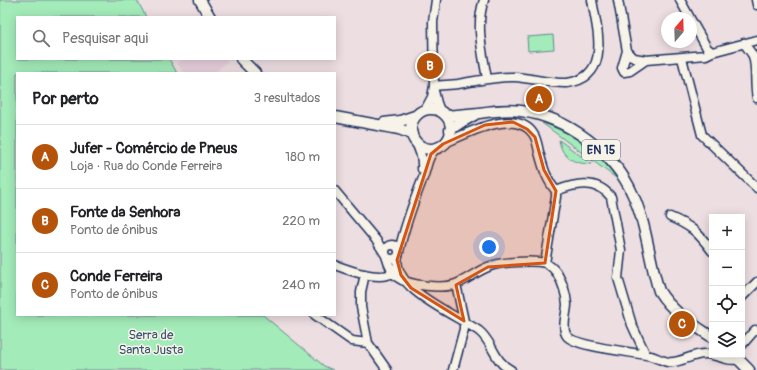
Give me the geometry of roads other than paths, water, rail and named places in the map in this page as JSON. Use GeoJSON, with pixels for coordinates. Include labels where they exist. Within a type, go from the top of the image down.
{"type":"FeatureCollection","features":[{"type":"Feature","properties":{"kind":"main road"},"geometry":{"type":"LineString","coordinates":[[200,0],[209,16]]}},
{"type":"Feature","properties":{"kind":"main road"},"geometry":{"type":"LineString","coordinates":[[242,60],[254,72]]}},
{"type":"Feature","properties":{"kind":"main road"},"geometry":{"type":"LineString","coordinates":[[336,117],[399,129],[414,138],[425,148],[440,146],[448,138],[450,130],[450,123],[443,114],[432,109],[425,110],[415,116],[400,121],[378,124]]}},
{"type":"Feature","properties":{"kind":"main road","name":"EN 15"},"geometry":{"type":"LineString","coordinates":[[443,114],[478,113],[497,110],[522,111],[544,117],[564,125],[582,135],[599,148],[617,168],[633,194],[642,219],[654,270]]}},
{"type":"Feature","properties":{"kind":"main road","name":"EN 15"},"geometry":{"type":"LineString","coordinates":[[450,130],[478,113]]}},
{"type":"Feature","properties":{"kind":"main road"},"geometry":{"type":"LineString","coordinates":[[414,138],[411,127],[415,116]]}},
{"type":"Feature","properties":{"kind":"main road"},"geometry":{"type":"LineString","coordinates":[[654,270],[659,291],[664,300],[671,308],[692,324],[709,334]]}},
{"type":"Feature","properties":{"kind":"main road"},"geometry":{"type":"LineString","coordinates":[[654,270],[674,302],[709,327]]}},
{"type":"Feature","properties":{"kind":"main road"},"geometry":{"type":"LineString","coordinates":[[740,358],[750,370]]}},
{"type":"Feature","properties":{"kind":"street"},"geometry":{"type":"LineString","coordinates":[[436,0],[433,22],[434,86],[437,103],[443,114]]}},
{"type":"Feature","properties":{"kind":"street"},"geometry":{"type":"LineString","coordinates":[[484,0],[481,9],[480,35],[488,79]]}},
{"type":"Feature","properties":{"kind":"street"},"geometry":{"type":"LineString","coordinates":[[434,86],[514,77],[566,83],[580,80],[590,73],[597,62],[599,47],[592,0]]}},
{"type":"Feature","properties":{"kind":"street"},"geometry":{"type":"LineString","coordinates":[[618,0],[627,51],[622,68],[624,72],[630,71],[646,60]]}},
{"type":"Feature","properties":{"kind":"street"},"geometry":{"type":"LineString","coordinates":[[680,0],[687,12]]}},
{"type":"Feature","properties":{"kind":"street"},"geometry":{"type":"LineString","coordinates":[[756,0],[757,5]]}},
{"type":"Feature","properties":{"kind":"street"},"geometry":{"type":"LineString","coordinates":[[697,30],[707,48],[712,52]]}},
{"type":"Feature","properties":{"kind":"street"},"geometry":{"type":"LineString","coordinates":[[627,51],[634,58],[646,60],[682,58],[706,55],[757,40]]}},
{"type":"Feature","properties":{"kind":"street"},"geometry":{"type":"LineString","coordinates":[[744,43],[754,57],[755,61],[757,98]]}},
{"type":"Feature","properties":{"kind":"street"},"geometry":{"type":"LineString","coordinates":[[701,55],[705,48],[705,44]]}},
{"type":"Feature","properties":{"kind":"street"},"geometry":{"type":"LineString","coordinates":[[682,58],[702,135],[757,188]]}},
{"type":"Feature","properties":{"kind":"street"},"geometry":{"type":"LineString","coordinates":[[425,110],[432,97],[434,86]]}},
{"type":"Feature","properties":{"kind":"street"},"geometry":{"type":"LineString","coordinates":[[390,275],[388,270],[392,255],[406,230],[430,156],[440,146],[486,126],[510,122],[521,125],[535,137],[544,170],[556,191],[545,263]]}},
{"type":"Feature","properties":{"kind":"street"},"geometry":{"type":"LineString","coordinates":[[414,138],[420,150],[423,162],[419,187]]}},
{"type":"Feature","properties":{"kind":"street"},"geometry":{"type":"LineString","coordinates":[[556,191],[570,186],[588,184],[606,191],[611,197],[621,250],[618,278],[632,325],[646,355]]}},
{"type":"Feature","properties":{"kind":"street"},"geometry":{"type":"LineString","coordinates":[[336,192],[376,240],[392,255],[405,281],[416,292],[484,335],[499,361],[511,370]]}},
{"type":"Feature","properties":{"kind":"street"},"geometry":{"type":"LineString","coordinates":[[670,217],[692,228],[698,233],[711,250]]}},
{"type":"Feature","properties":{"kind":"street"},"geometry":{"type":"LineString","coordinates":[[390,275],[396,268],[392,255]]}},
{"type":"Feature","properties":{"kind":"street"},"geometry":{"type":"LineString","coordinates":[[336,266],[365,274],[390,275],[405,281],[431,287],[448,287],[488,266],[506,263],[545,263],[556,272],[564,287],[567,305],[564,327],[566,335],[572,341],[646,355],[668,362],[675,362],[698,354],[709,354]]}},
{"type":"Feature","properties":{"kind":"street"},"geometry":{"type":"LineString","coordinates":[[365,274],[361,292],[361,308],[368,342],[387,370]]}},
{"type":"Feature","properties":{"kind":"street"},"geometry":{"type":"LineString","coordinates":[[745,294],[757,282]]}},
{"type":"Feature","properties":{"kind":"street"},"geometry":{"type":"LineString","coordinates":[[453,370],[464,329],[464,321],[456,284]]}},
{"type":"Feature","properties":{"kind":"street"},"geometry":{"type":"LineString","coordinates":[[316,316],[352,341],[368,342]]}},
{"type":"Feature","properties":{"kind":"street"},"geometry":{"type":"LineString","coordinates":[[745,332],[756,329]]}},
{"type":"Feature","properties":{"kind":"street"},"geometry":{"type":"LineString","coordinates":[[745,335],[756,329]]}},
{"type":"Feature","properties":{"kind":"street"},"geometry":{"type":"LineString","coordinates":[[745,342],[756,329]]}},
{"type":"Feature","properties":{"kind":"street"},"geometry":{"type":"LineString","coordinates":[[725,358],[731,361],[735,358]]}},
{"type":"Feature","properties":{"kind":"place","name":"Fonte da Senhora"},"geometry":{"type":"Point","coordinates":[430,66]}},
{"type":"Feature","properties":{"kind":"place","name":"Jufer - Comércio de Pneus"},"geometry":{"type":"Point","coordinates":[539,99]}},
{"type":"Feature","properties":{"kind":"place","name":"Conde Ferreira"},"geometry":{"type":"Point","coordinates":[682,324]}},
{"type":"Feature","properties":{"kind":"park label","name":"Serra de Santa Justa"},"geometry":{"type":"Point","coordinates":[151,342]}}]}
